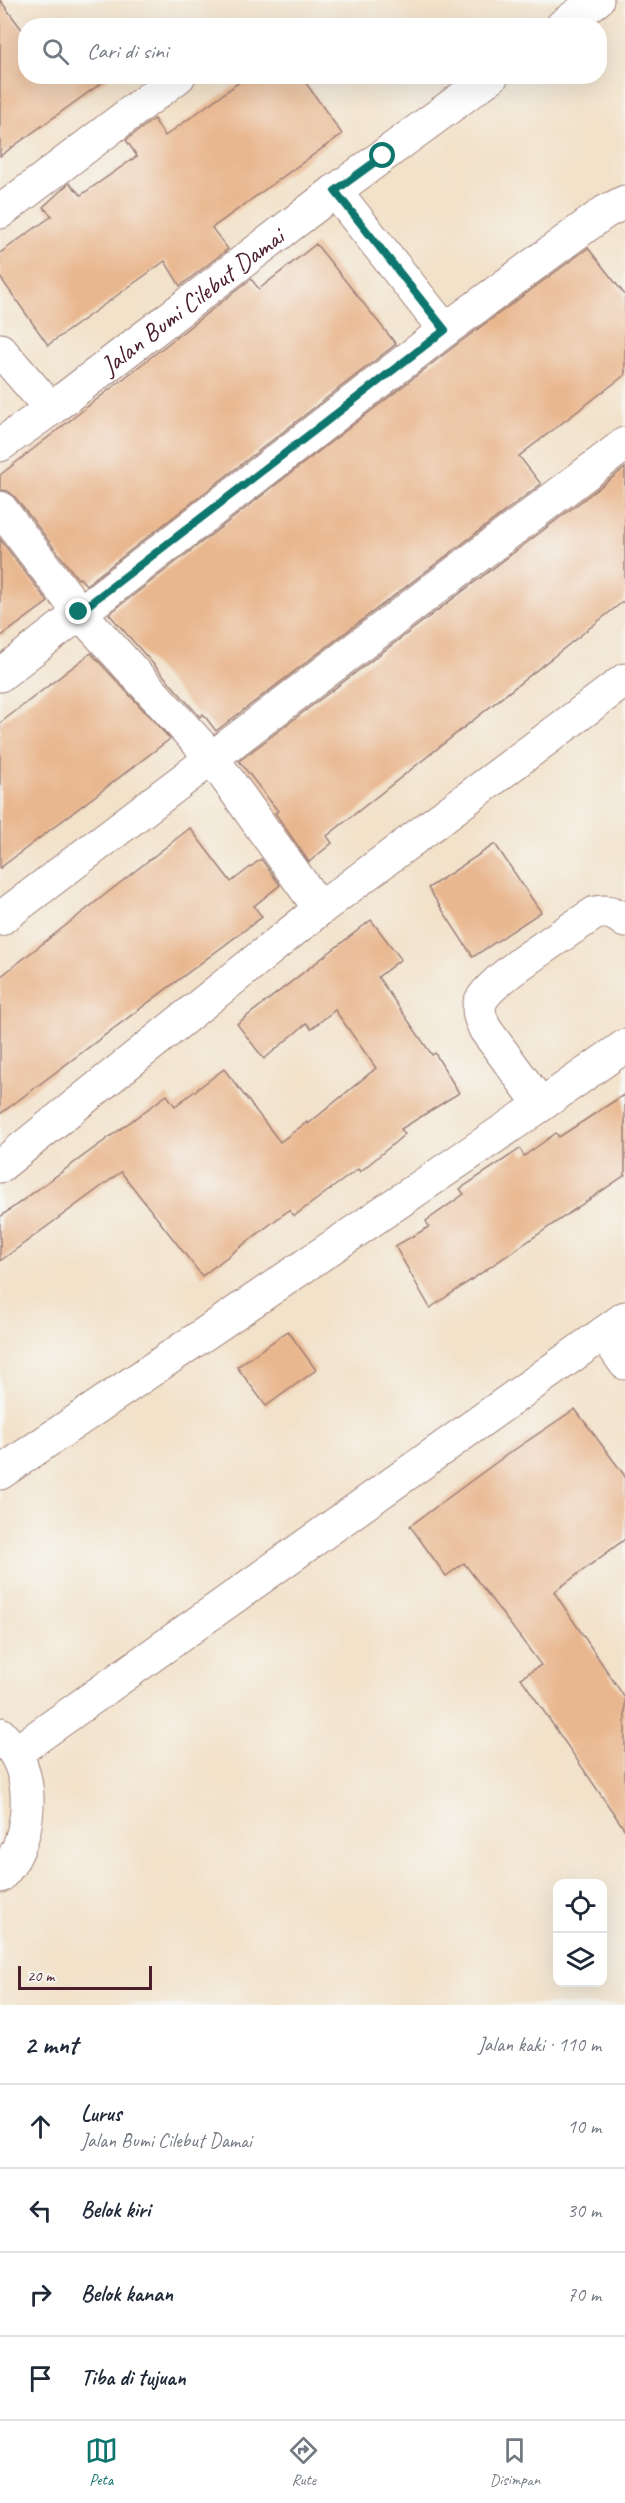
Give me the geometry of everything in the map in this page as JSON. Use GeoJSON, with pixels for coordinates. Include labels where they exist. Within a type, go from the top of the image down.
{"type":"FeatureCollection","features":[{"type":"Feature","properties":{"kind":"street"},"geometry":{"type":"LineString","coordinates":[[573,18],[597,0]]}},
{"type":"Feature","properties":{"kind":"street"},"geometry":{"type":"LineString","coordinates":[[0,212],[168,84]]}},
{"type":"Feature","properties":{"kind":"street","name":"Jalan Bumi Cilebut Damai"},"geometry":{"type":"LineString","coordinates":[[0,445],[51,409],[335,191],[481,84]]}},
{"type":"Feature","properties":{"kind":"street"},"geometry":{"type":"LineString","coordinates":[[335,191],[445,330]]}},
{"type":"Feature","properties":{"kind":"street"},"geometry":{"type":"LineString","coordinates":[[0,675],[445,330],[605,212],[625,202]]}},
{"type":"Feature","properties":{"kind":"street"},"geometry":{"type":"LineString","coordinates":[[0,350],[51,409]]}},
{"type":"Feature","properties":{"kind":"street"},"geometry":{"type":"LineString","coordinates":[[0,919],[625,444]]}},
{"type":"Feature","properties":{"kind":"street"},"geometry":{"type":"LineString","coordinates":[[0,508],[79,612],[212,758],[320,909]]}},
{"type":"Feature","properties":{"kind":"street"},"geometry":{"type":"LineString","coordinates":[[0,1166],[320,909],[625,680]]}},
{"type":"Feature","properties":{"kind":"street"},"geometry":{"type":"LineString","coordinates":[[541,1105],[485,1029],[479,1016],[479,1006],[497,982],[595,913],[606,911],[615,913],[625,921]]}},
{"type":"Feature","properties":{"kind":"street"},"geometry":{"type":"LineString","coordinates":[[0,1473],[625,1046]]}},
{"type":"Feature","properties":{"kind":"street"},"geometry":{"type":"LineString","coordinates":[[0,1876],[15,1857],[24,1835],[27,1808],[25,1789],[8,1744],[614,1326],[625,1362]]}},
{"type":"Feature","properties":{"kind":"building"},"geometry":{"type":"Polygon","coordinates":[[[0,0],[18,24],[18,84],[100,84],[0,156],[0,0]]]}},
{"type":"Feature","properties":{"kind":"building"},"geometry":{"type":"Polygon","coordinates":[[[237,84],[307,84],[342,134],[212,228],[228,249],[180,286],[165,261],[48,345],[0,277],[0,253],[52,216],[43,207],[69,183],[81,195],[137,156],[126,140],[154,119],[165,136],[237,84]]]}},
{"type":"Feature","properties":{"kind":"building"},"geometry":{"type":"Polygon","coordinates":[[[316,244],[396,344],[86,585],[80,578],[78,579],[15,497],[8,491],[0,490],[0,475],[251,279],[259,289],[316,244]]]}},
{"type":"Feature","properties":{"kind":"building"},"geometry":{"type":"Polygon","coordinates":[[[588,248],[625,295],[625,375],[519,456],[541,484],[216,731],[203,714],[200,717],[109,614],[456,345],[588,248]]]}},
{"type":"Feature","properties":{"kind":"building"},"geometry":{"type":"Polygon","coordinates":[[[625,468],[625,600],[327,836],[332,843],[309,862],[275,813],[278,811],[239,761],[625,468]]]}},
{"type":"Feature","properties":{"kind":"building"},"geometry":{"type":"Polygon","coordinates":[[[0,539],[48,602],[0,637],[0,539]]]}},
{"type":"Feature","properties":{"kind":"building"},"geometry":{"type":"Polygon","coordinates":[[[91,653],[170,739],[0,868],[0,723],[91,653]]]}},
{"type":"Feature","properties":{"kind":"building"},"geometry":{"type":"Polygon","coordinates":[[[190,828],[231,882],[261,859],[280,885],[254,906],[262,917],[0,1114],[0,977],[190,828]]]}},
{"type":"Feature","properties":{"kind":"building"},"geometry":{"type":"Polygon","coordinates":[[[495,844],[541,912],[473,957],[428,888],[495,844]]]}},
{"type":"Feature","properties":{"kind":"building"},"geometry":{"type":"Polygon","coordinates":[[[371,920],[401,959],[378,977],[432,1055],[435,1053],[459,1093],[401,1129],[405,1134],[360,1172],[358,1169],[294,1216],[289,1210],[202,1276],[121,1172],[0,1261],[0,1217],[167,1095],[175,1106],[224,1069],[280,1142],[307,1122],[308,1124],[376,1068],[335,1010],[311,1029],[307,1023],[264,1059],[237,1024],[371,920]]]}},
{"type":"Feature","properties":{"kind":"building"},"geometry":{"type":"Polygon","coordinates":[[[625,1094],[625,1175],[430,1308],[395,1246],[429,1227],[426,1221],[464,1194],[460,1189],[520,1149],[524,1156],[556,1133],[559,1137],[625,1094]]]}},
{"type":"Feature","properties":{"kind":"building"},"geometry":{"type":"Polygon","coordinates":[[[288,1331],[316,1370],[266,1406],[237,1367],[288,1331]]]}},
{"type":"Feature","properties":{"kind":"building"},"geometry":{"type":"Polygon","coordinates":[[[575,1409],[625,1476],[625,1539],[554,1592],[625,1698],[625,1830],[521,1678],[541,1665],[464,1563],[446,1576],[410,1526],[505,1456],[575,1409]]]}},
{"type":"Feature","properties":{"kind":"route"},"geometry":{"type":"LineString","coordinates":[[79,612],[445,330],[335,191],[383,156]]}}]}
